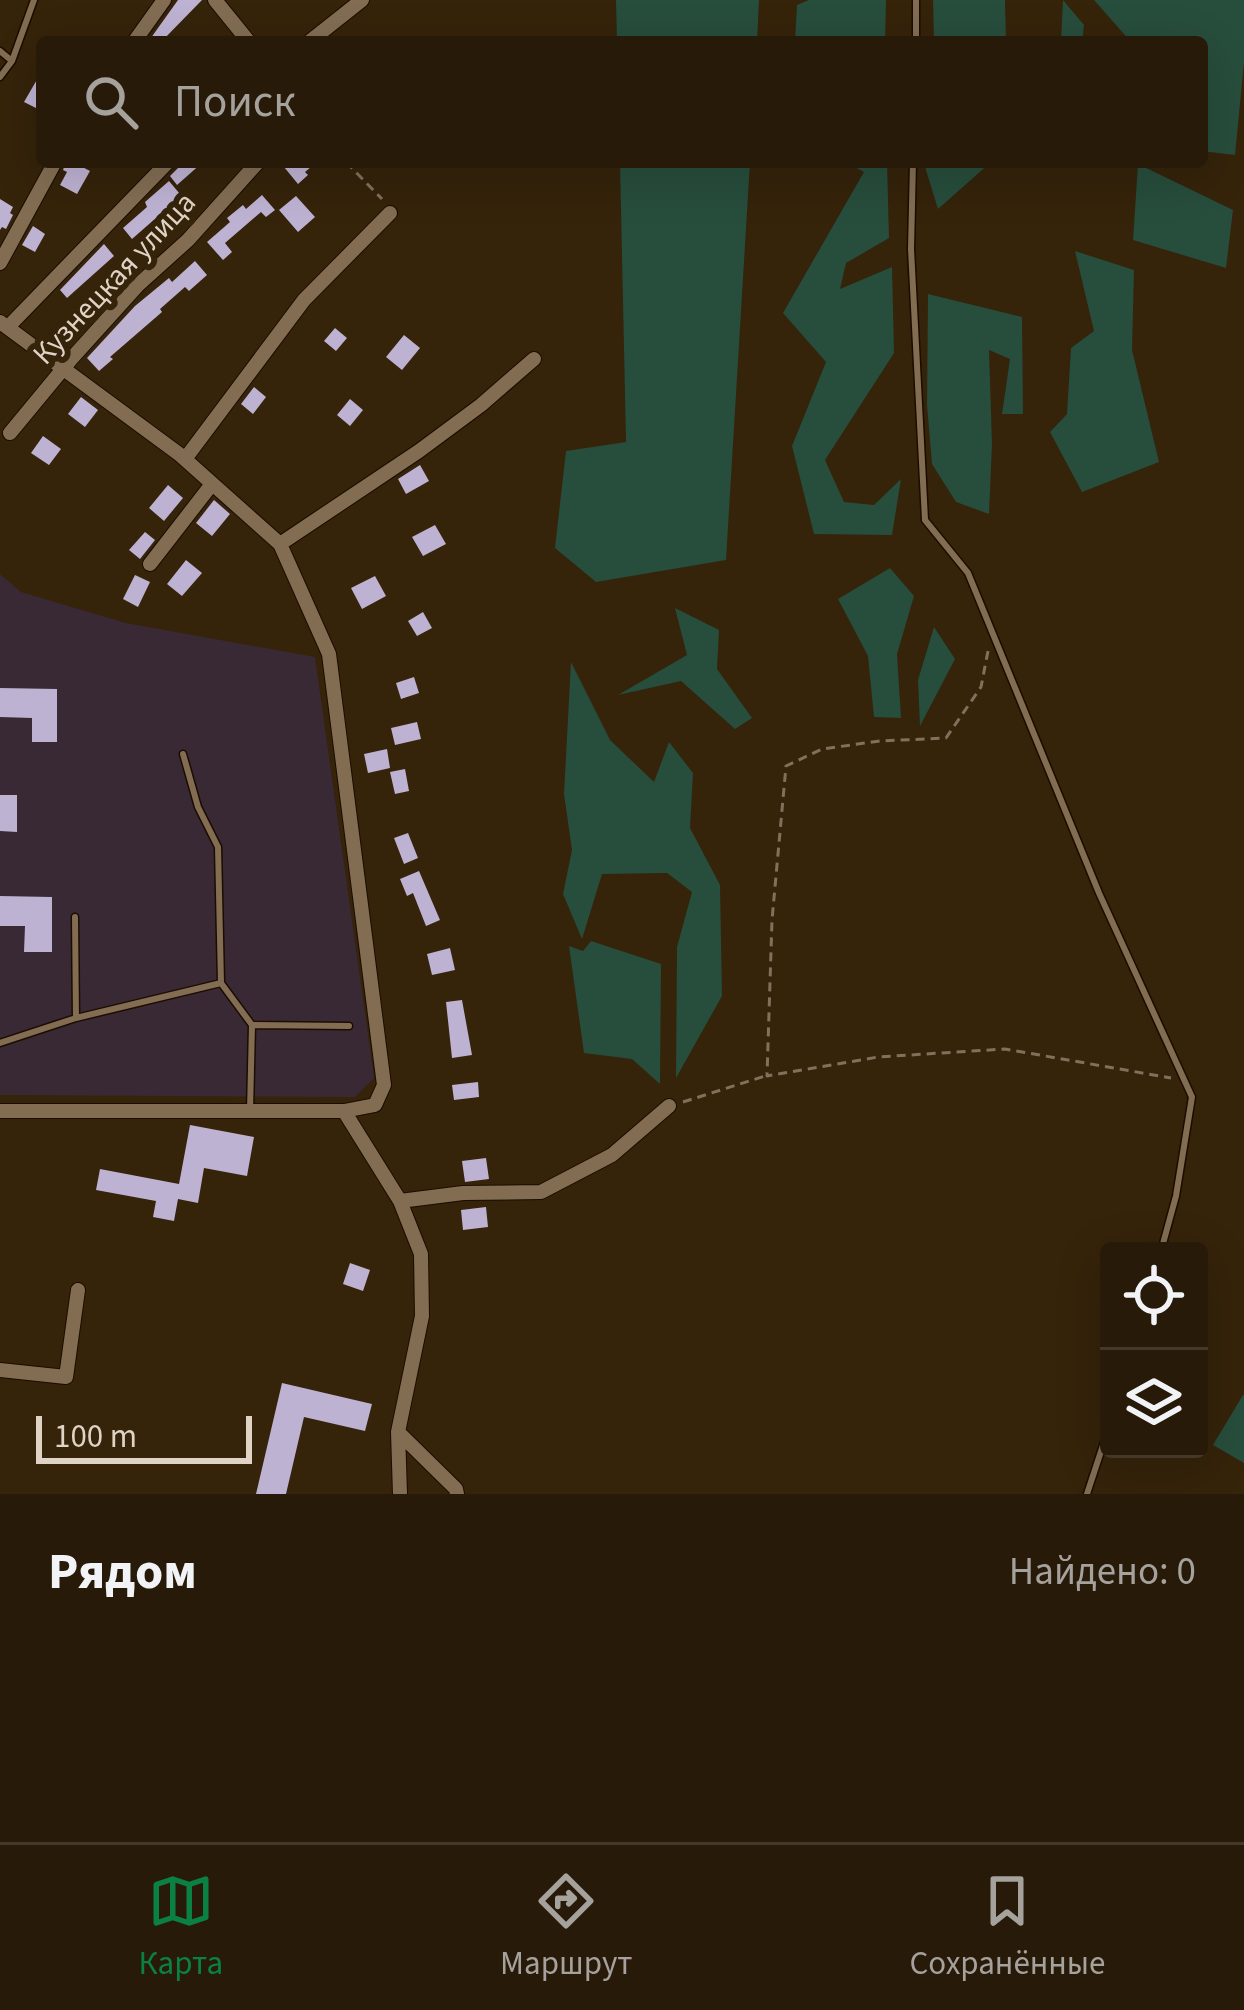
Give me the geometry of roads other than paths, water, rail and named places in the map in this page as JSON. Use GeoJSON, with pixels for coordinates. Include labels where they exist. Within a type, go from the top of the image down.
{"type":"FeatureCollection","features":[{"type":"Feature","properties":{"kind":"street"},"geometry":{"type":"LineString","coordinates":[[138,36],[164,0]]}},
{"type":"Feature","properties":{"kind":"street"},"geometry":{"type":"LineString","coordinates":[[215,0],[244,36]]}},
{"type":"Feature","properties":{"kind":"street"},"geometry":{"type":"LineString","coordinates":[[317,36],[362,0]]}},
{"type":"Feature","properties":{"kind":"street"},"geometry":{"type":"LineString","coordinates":[[0,263],[52,168]]}},
{"type":"Feature","properties":{"kind":"street"},"geometry":{"type":"LineString","coordinates":[[0,1111],[344,1112],[375,1106],[384,1085],[328,654],[280,544],[184,459],[4,324],[162,168]]}},
{"type":"Feature","properties":{"kind":"street","name":"Кузнецкая улица"},"geometry":{"type":"LineString","coordinates":[[10,433],[139,285],[254,168]]}},
{"type":"Feature","properties":{"kind":"street"},"geometry":{"type":"LineString","coordinates":[[184,459],[304,300],[390,213]]}},
{"type":"Feature","properties":{"kind":"street"},"geometry":{"type":"LineString","coordinates":[[280,544],[419,451],[534,359]]}},
{"type":"Feature","properties":{"kind":"street"},"geometry":{"type":"LineString","coordinates":[[150,564],[212,484]]}},
{"type":"Feature","properties":{"kind":"street"},"geometry":{"type":"LineString","coordinates":[[400,1202],[463,1193],[541,1192],[612,1155],[669,1106]]}},
{"type":"Feature","properties":{"kind":"street"},"geometry":{"type":"LineString","coordinates":[[344,1112],[400,1202],[421,1254],[422,1316],[398,1432],[400,1494]]}},
{"type":"Feature","properties":{"kind":"street"},"geometry":{"type":"LineString","coordinates":[[0,1370],[66,1377],[78,1290]]}},
{"type":"Feature","properties":{"kind":"street"},"geometry":{"type":"LineString","coordinates":[[398,1432],[457,1494]]}},
{"type":"Feature","properties":{"kind":"lane"},"geometry":{"type":"LineString","coordinates":[[0,77],[12,61],[34,0]]}},
{"type":"Feature","properties":{"kind":"lane"},"geometry":{"type":"LineString","coordinates":[[916,0],[916,36]]}},
{"type":"Feature","properties":{"kind":"lane"},"geometry":{"type":"LineString","coordinates":[[0,51],[12,61]]}},
{"type":"Feature","properties":{"kind":"lane"},"geometry":{"type":"LineString","coordinates":[[913,168],[911,249],[925,520],[968,572],[1099,893],[1192,1097],[1163,1242]]}},
{"type":"Feature","properties":{"kind":"lane"},"geometry":{"type":"LineString","coordinates":[[183,754],[197,807],[218,847],[220,983],[252,1025],[250,1113]]}},
{"type":"Feature","properties":{"kind":"lane"},"geometry":{"type":"LineString","coordinates":[[75,917],[76,1018]]}},
{"type":"Feature","properties":{"kind":"lane"},"geometry":{"type":"LineString","coordinates":[[0,1043],[76,1018],[220,983]]}},
{"type":"Feature","properties":{"kind":"lane"},"geometry":{"type":"LineString","coordinates":[[252,1025],[349,1026]]}},
{"type":"Feature","properties":{"kind":"lane"},"geometry":{"type":"LineString","coordinates":[[1087,1494],[1100,1454]]}}]}
